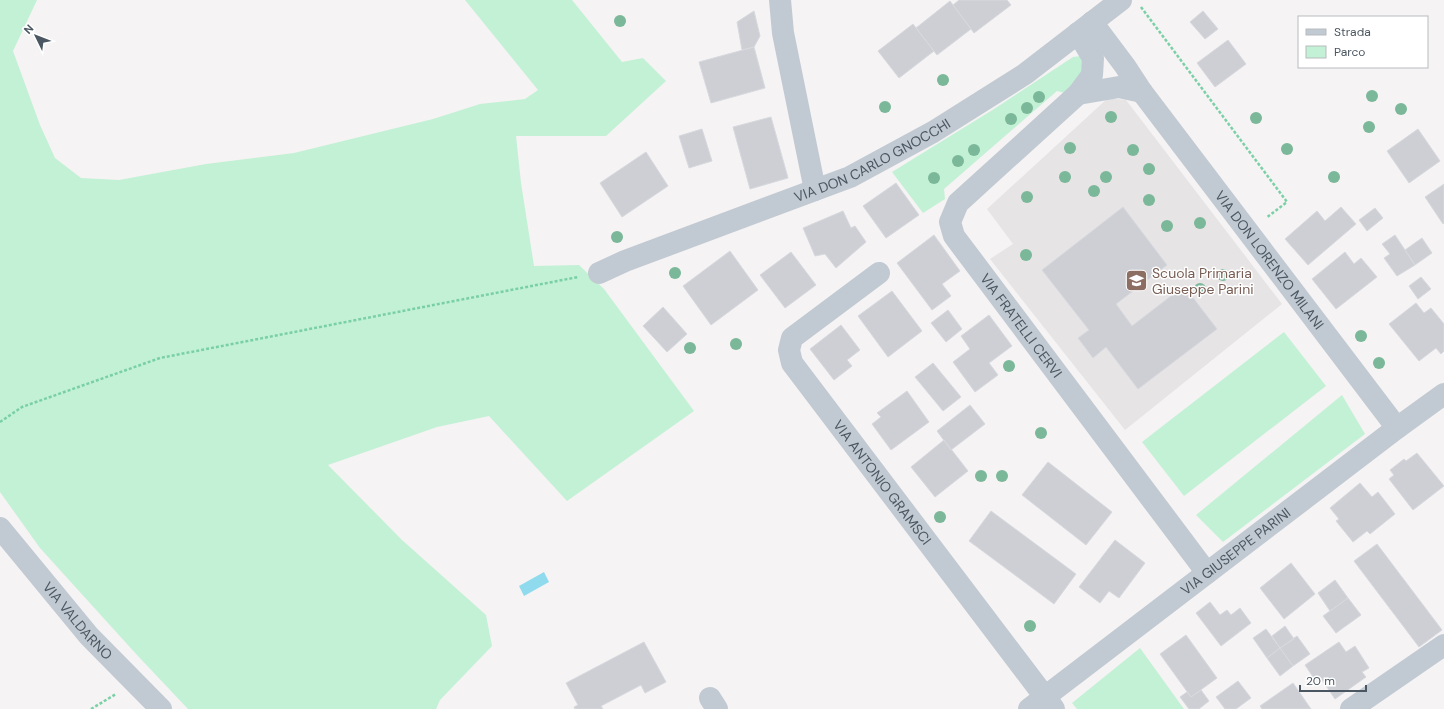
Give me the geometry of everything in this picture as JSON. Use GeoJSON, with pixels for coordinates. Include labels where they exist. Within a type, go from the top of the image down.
{"type":"FeatureCollection","features":[{"type":"Feature","properties":{"kind":"street"},"geometry":{"type":"LineString","coordinates":[[780,0],[783,33],[815,190]]}},
{"type":"Feature","properties":{"kind":"street","name":"VIA DON CARLO GNOCCHI"},"geometry":{"type":"LineString","coordinates":[[599,273],[625,261],[850,177],[933,132],[1025,74],[1085,28],[1131,3]]}},
{"type":"Feature","properties":{"kind":"street","name":"VIA DON LORENZO MILANI"},"geometry":{"type":"LineString","coordinates":[[1085,28],[1125,66],[1142,92],[1397,428]]}},
{"type":"Feature","properties":{"kind":"street","name":"VIA FRATELLI CERVI"},"geometry":{"type":"LineString","coordinates":[[1085,28],[1093,58],[1092,76],[1078,94],[958,203],[950,222],[954,236],[1207,573]]}},
{"type":"Feature","properties":{"kind":"street"},"geometry":{"type":"LineString","coordinates":[[1078,94],[1120,87],[1142,92]]}},
{"type":"Feature","properties":{"kind":"street","name":"VIA ANTONIO GRAMSCI"},"geometry":{"type":"LineString","coordinates":[[879,273],[792,338],[789,350],[792,363],[1043,705]]}},
{"type":"Feature","properties":{"kind":"street","name":"VIA GIUSEPPE PARINI"},"geometry":{"type":"LineString","coordinates":[[1043,705],[1207,573],[1444,394]]}},
{"type":"Feature","properties":{"kind":"street","name":"VIA VALDARNO"},"geometry":{"type":"LineString","coordinates":[[0,528],[89,636],[161,709]]}},
{"type":"Feature","properties":{"kind":"street"},"geometry":{"type":"LineString","coordinates":[[1351,709],[1444,645]]}},
{"type":"Feature","properties":{"kind":"path"},"geometry":{"type":"LineString","coordinates":[[1131,3],[1287,202],[1248,232]]}},
{"type":"Feature","properties":{"kind":"path"},"geometry":{"type":"LineString","coordinates":[[0,422],[22,407],[160,358],[599,273]]}},
{"type":"Feature","properties":{"kind":"path"},"geometry":{"type":"LineString","coordinates":[[91,709],[134,682]]}},
{"type":"Feature","properties":{"kind":"shaded area","name":"Scuola Primaria Giuseppe Parini"},"geometry":{"type":"Polygon","coordinates":[[[1108,98],[1126,100],[1282,304],[1125,430],[990,259],[1013,244],[987,209],[1108,98]]]}},
{"type":"Feature","properties":{"kind":"green space"},"geometry":{"type":"Polygon","coordinates":[[[0,0],[37,0],[13,51],[40,125],[55,158],[81,178],[119,180],[206,164],[294,153],[433,119],[480,104],[525,99],[538,90],[465,0],[572,0],[622,62],[643,58],[666,81],[606,136],[516,136],[521,183],[534,266],[579,265],[604,289],[694,411],[567,501],[489,416],[437,427],[328,465],[402,540],[486,615],[492,646],[440,700],[436,709],[188,709],[40,548],[0,492],[0,0]]]}},
{"type":"Feature","properties":{"kind":"green space"},"geometry":{"type":"Polygon","coordinates":[[[1081,56],[1086,67],[1068,94],[1057,91],[944,189],[945,199],[923,213],[892,172],[994,109],[1073,57],[1081,56]]]}},
{"type":"Feature","properties":{"kind":"green space"},"geometry":{"type":"Polygon","coordinates":[[[1284,332],[1326,386],[1184,496],[1142,442],[1284,332]]]}},
{"type":"Feature","properties":{"kind":"green space"},"geometry":{"type":"Polygon","coordinates":[[[1342,395],[1365,434],[1223,542],[1196,515],[1342,395]]]}},
{"type":"Feature","properties":{"kind":"green space"},"geometry":{"type":"Polygon","coordinates":[[[1140,648],[1184,709],[1077,709],[1072,703],[1140,648]]]}},
{"type":"Feature","properties":{"kind":"water"},"geometry":{"type":"Polygon","coordinates":[[[544,572],[549,582],[524,596],[519,586],[544,572]]]}},
{"type":"Feature","properties":{"kind":"building"},"geometry":{"type":"Polygon","coordinates":[[[959,0],[1007,0],[1011,5],[974,33],[953,5],[959,0]]]}},
{"type":"Feature","properties":{"kind":"building"},"geometry":{"type":"Polygon","coordinates":[[[950,1],[971,29],[937,55],[916,28],[950,1]]]}},
{"type":"Feature","properties":{"kind":"building"},"geometry":{"type":"Polygon","coordinates":[[[754,11],[760,36],[754,47],[742,50],[737,22],[754,11]]]}},
{"type":"Feature","properties":{"kind":"building"},"geometry":{"type":"Polygon","coordinates":[[[1203,11],[1218,29],[1205,39],[1190,22],[1203,11]]]}},
{"type":"Feature","properties":{"kind":"building"},"geometry":{"type":"Polygon","coordinates":[[[913,24],[934,51],[899,78],[878,51],[913,24]]]}},
{"type":"Feature","properties":{"kind":"building"},"geometry":{"type":"Polygon","coordinates":[[[1228,40],[1246,64],[1215,87],[1197,63],[1228,40]]]}},
{"type":"Feature","properties":{"kind":"building"},"geometry":{"type":"Polygon","coordinates":[[[754,47],[765,88],[711,103],[699,62],[754,47]]]}},
{"type":"Feature","properties":{"kind":"building"},"geometry":{"type":"Polygon","coordinates":[[[771,117],[788,178],[750,189],[733,127],[771,117]]]}},
{"type":"Feature","properties":{"kind":"building"},"geometry":{"type":"Polygon","coordinates":[[[702,129],[712,161],[689,168],[679,136],[702,129]]]}},
{"type":"Feature","properties":{"kind":"building"},"geometry":{"type":"Polygon","coordinates":[[[1418,129],[1440,161],[1409,183],[1387,151],[1418,129]]]}},
{"type":"Feature","properties":{"kind":"building"},"geometry":{"type":"Polygon","coordinates":[[[646,152],[668,186],[622,217],[600,183],[646,152]]]}},
{"type":"Feature","properties":{"kind":"building"},"geometry":{"type":"Polygon","coordinates":[[[896,183],[919,215],[886,238],[863,206],[896,183]]]}},
{"type":"Feature","properties":{"kind":"building"},"geometry":{"type":"Polygon","coordinates":[[[1444,184],[1444,223],[1443,224],[1425,197],[1444,184]]]}},
{"type":"Feature","properties":{"kind":"building"},"geometry":{"type":"Polygon","coordinates":[[[1123,207],[1167,265],[1116,304],[1132,326],[1184,286],[1217,329],[1138,389],[1106,347],[1093,358],[1078,338],[1089,330],[1042,270],[1123,207]]]}},
{"type":"Feature","properties":{"kind":"building"},"geometry":{"type":"Polygon","coordinates":[[[1341,207],[1356,224],[1308,265],[1285,239],[1317,211],[1325,221],[1341,207]]]}},
{"type":"Feature","properties":{"kind":"building"},"geometry":{"type":"Polygon","coordinates":[[[1375,208],[1383,218],[1367,231],[1359,220],[1375,208]]]}},
{"type":"Feature","properties":{"kind":"building"},"geometry":{"type":"Polygon","coordinates":[[[843,211],[851,228],[855,226],[866,242],[836,268],[825,254],[815,256],[803,228],[843,211]]]}},
{"type":"Feature","properties":{"kind":"building"},"geometry":{"type":"Polygon","coordinates":[[[934,235],[960,271],[942,284],[951,296],[932,310],[897,263],[934,235]]]}},
{"type":"Feature","properties":{"kind":"building"},"geometry":{"type":"Polygon","coordinates":[[[1395,235],[1415,265],[1397,276],[1384,258],[1390,254],[1382,244],[1395,235]]]}},
{"type":"Feature","properties":{"kind":"building"},"geometry":{"type":"Polygon","coordinates":[[[1422,238],[1432,253],[1415,265],[1405,250],[1422,238]]]}},
{"type":"Feature","properties":{"kind":"building"},"geometry":{"type":"Polygon","coordinates":[[[730,251],[758,290],[711,325],[683,286],[730,251]]]}},
{"type":"Feature","properties":{"kind":"building"},"geometry":{"type":"Polygon","coordinates":[[[791,252],[816,285],[785,308],[760,275],[791,252]]]}},
{"type":"Feature","properties":{"kind":"building"},"geometry":{"type":"Polygon","coordinates":[[[1345,252],[1354,264],[1361,258],[1377,277],[1336,309],[1312,279],[1345,252]]]}},
{"type":"Feature","properties":{"kind":"building"},"geometry":{"type":"Polygon","coordinates":[[[1421,277],[1431,289],[1418,299],[1409,286],[1421,277]]]}},
{"type":"Feature","properties":{"kind":"building"},"geometry":{"type":"Polygon","coordinates":[[[892,291],[922,331],[888,357],[858,316],[892,291]]]}},
{"type":"Feature","properties":{"kind":"building"},"geometry":{"type":"Polygon","coordinates":[[[1416,303],[1424,313],[1431,308],[1444,324],[1444,351],[1441,354],[1436,348],[1419,361],[1389,324],[1416,303]]]}},
{"type":"Feature","properties":{"kind":"building"},"geometry":{"type":"Polygon","coordinates":[[[663,307],[687,334],[667,352],[643,326],[663,307]]]}},
{"type":"Feature","properties":{"kind":"building"},"geometry":{"type":"Polygon","coordinates":[[[948,310],[962,329],[946,342],[931,323],[948,310]]]}},
{"type":"Feature","properties":{"kind":"building"},"geometry":{"type":"Polygon","coordinates":[[[989,315],[1012,346],[989,363],[998,375],[975,392],[953,362],[970,349],[961,336],[989,315]]]}},
{"type":"Feature","properties":{"kind":"building"},"geometry":{"type":"Polygon","coordinates":[[[841,325],[860,350],[847,360],[852,366],[834,380],[810,349],[841,325]]]}},
{"type":"Feature","properties":{"kind":"building"},"geometry":{"type":"Polygon","coordinates":[[[933,363],[961,397],[943,411],[915,377],[933,363]]]}},
{"type":"Feature","properties":{"kind":"building"},"geometry":{"type":"Polygon","coordinates":[[[907,391],[929,422],[891,450],[872,424],[881,417],[877,413],[907,391]]]}},
{"type":"Feature","properties":{"kind":"building"},"geometry":{"type":"Polygon","coordinates":[[[970,405],[985,424],[951,450],[937,431],[970,405]]]}},
{"type":"Feature","properties":{"kind":"building"},"geometry":{"type":"Polygon","coordinates":[[[944,440],[968,471],[935,497],[911,467],[944,440]]]}},
{"type":"Feature","properties":{"kind":"building"},"geometry":{"type":"Polygon","coordinates":[[[1417,453],[1444,486],[1413,510],[1389,479],[1394,475],[1390,470],[1404,459],[1406,461],[1417,453]]]}},
{"type":"Feature","properties":{"kind":"building"},"geometry":{"type":"Polygon","coordinates":[[[1048,462],[1112,512],[1086,545],[1022,495],[1048,462]]]}},
{"type":"Feature","properties":{"kind":"building"},"geometry":{"type":"Polygon","coordinates":[[[1360,483],[1372,497],[1378,492],[1395,514],[1370,534],[1367,531],[1353,542],[1336,521],[1339,519],[1330,508],[1360,483]]]}},
{"type":"Feature","properties":{"kind":"building"},"geometry":{"type":"Polygon","coordinates":[[[991,511],[1076,574],[1054,604],[969,541],[991,511]]]}},
{"type":"Feature","properties":{"kind":"building"},"geometry":{"type":"Polygon","coordinates":[[[1115,540],[1145,563],[1119,598],[1109,591],[1100,603],[1079,587],[1115,540]]]}},
{"type":"Feature","properties":{"kind":"building"},"geometry":{"type":"Polygon","coordinates":[[[1377,544],[1442,630],[1419,647],[1354,561],[1377,544]]]}},
{"type":"Feature","properties":{"kind":"building"},"geometry":{"type":"Polygon","coordinates":[[[1291,563],[1315,594],[1284,619],[1260,588],[1291,563]]]}},
{"type":"Feature","properties":{"kind":"building"},"geometry":{"type":"Polygon","coordinates":[[[1335,580],[1348,598],[1330,611],[1318,593],[1335,580]]]}},
{"type":"Feature","properties":{"kind":"building"},"geometry":{"type":"Polygon","coordinates":[[[1348,598],[1361,615],[1336,633],[1323,616],[1348,598]]]}},
{"type":"Feature","properties":{"kind":"building"},"geometry":{"type":"Polygon","coordinates":[[[1210,602],[1220,615],[1227,610],[1231,615],[1240,608],[1251,623],[1221,646],[1196,613],[1210,602]]]}},
{"type":"Feature","properties":{"kind":"building"},"geometry":{"type":"Polygon","coordinates":[[[1285,626],[1294,639],[1280,648],[1272,636],[1285,626]]]}},
{"type":"Feature","properties":{"kind":"building"},"geometry":{"type":"Polygon","coordinates":[[[1266,629],[1280,648],[1267,658],[1253,638],[1266,629]]]}},
{"type":"Feature","properties":{"kind":"building"},"geometry":{"type":"Polygon","coordinates":[[[1186,635],[1217,678],[1191,697],[1160,654],[1186,635]]]}},
{"type":"Feature","properties":{"kind":"building"},"geometry":{"type":"Polygon","coordinates":[[[1297,636],[1310,654],[1293,666],[1280,648],[1297,636]]]}},
{"type":"Feature","properties":{"kind":"building"},"geometry":{"type":"Polygon","coordinates":[[[644,642],[666,682],[645,693],[641,685],[601,706],[603,709],[575,709],[574,707],[578,705],[566,683],[644,642]]]}},
{"type":"Feature","properties":{"kind":"building"},"geometry":{"type":"Polygon","coordinates":[[[1339,642],[1346,652],[1355,646],[1369,668],[1362,672],[1366,677],[1335,699],[1320,677],[1315,680],[1305,665],[1339,642]]]}},
{"type":"Feature","properties":{"kind":"building"},"geometry":{"type":"Polygon","coordinates":[[[1280,648],[1293,666],[1280,676],[1267,658],[1280,648]]]}},
{"type":"Feature","properties":{"kind":"building"},"geometry":{"type":"Polygon","coordinates":[[[1238,681],[1251,698],[1236,709],[1225,709],[1216,697],[1238,681]]]}},
{"type":"Feature","properties":{"kind":"building"},"geometry":{"type":"Polygon","coordinates":[[[1293,683],[1311,709],[1262,709],[1260,706],[1293,683]]]}},
{"type":"Feature","properties":{"kind":"building"},"geometry":{"type":"Polygon","coordinates":[[[1201,690],[1209,701],[1199,709],[1189,709],[1180,697],[1187,692],[1191,697],[1201,690]]]}},
{"type":"Feature","properties":{"kind":"place","name":"Scuola Primaria Giuseppe Parini"},"geometry":{"type":"Point","coordinates":[1136,281]}}]}
